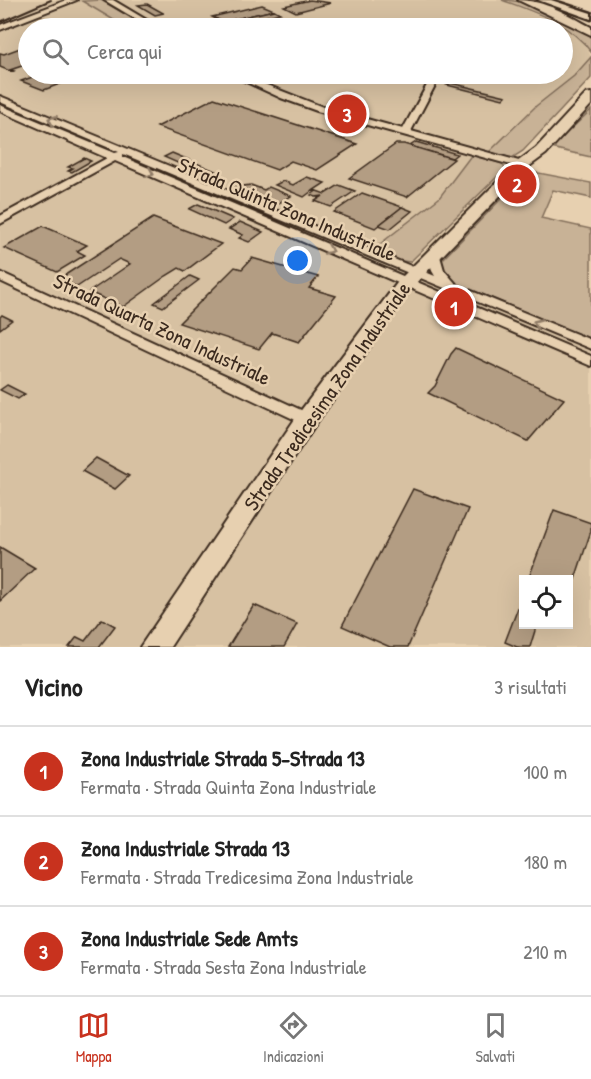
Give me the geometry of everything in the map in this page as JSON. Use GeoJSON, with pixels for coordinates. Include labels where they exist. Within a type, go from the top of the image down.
{"type":"FeatureCollection","features":[{"type":"Feature","properties":{"kind":"main road"},"geometry":{"type":"LineString","coordinates":[[523,0],[567,18]]}},
{"type":"Feature","properties":{"kind":"main road"},"geometry":{"type":"LineString","coordinates":[[534,0],[563,9],[589,27]]}},
{"type":"Feature","properties":{"kind":"main road"},"geometry":{"type":"LineString","coordinates":[[573,20],[589,27]]}},
{"type":"Feature","properties":{"kind":"main road"},"geometry":{"type":"LineString","coordinates":[[522,165],[524,157],[591,84]]}},
{"type":"Feature","properties":{"kind":"main road"},"geometry":{"type":"LineString","coordinates":[[522,165],[541,152],[591,97]]}},
{"type":"Feature","properties":{"kind":"main road","name":"Strada Tredicesima Zona Industriale"},"geometry":{"type":"LineString","coordinates":[[154,647],[307,419],[410,278],[522,165]]}},
{"type":"Feature","properties":{"kind":"street"},"geometry":{"type":"LineString","coordinates":[[26,18],[73,0]]}},
{"type":"Feature","properties":{"kind":"street"},"geometry":{"type":"LineString","coordinates":[[108,0],[139,18]]}},
{"type":"Feature","properties":{"kind":"street"},"geometry":{"type":"LineString","coordinates":[[542,0],[591,16]]}},
{"type":"Feature","properties":{"kind":"street"},"geometry":{"type":"LineString","coordinates":[[0,28],[18,21]]}},
{"type":"Feature","properties":{"kind":"street"},"geometry":{"type":"LineString","coordinates":[[256,84],[293,100],[405,134],[522,165]]}},
{"type":"Feature","properties":{"kind":"street"},"geometry":{"type":"LineString","coordinates":[[405,134],[431,84]]}},
{"type":"Feature","properties":{"kind":"street","name":"Strada Quinta Zona Industriale"},"geometry":{"type":"LineString","coordinates":[[0,99],[126,151],[591,361]]}},
{"type":"Feature","properties":{"kind":"street"},"geometry":{"type":"LineString","coordinates":[[569,122],[591,105]]}},
{"type":"Feature","properties":{"kind":"street","name":"Strada Quinta Zona Industriale"},"geometry":{"type":"LineString","coordinates":[[0,108],[410,278],[458,290],[591,345]]}},
{"type":"Feature","properties":{"kind":"street"},"geometry":{"type":"LineString","coordinates":[[72,139],[84,134]]}},
{"type":"Feature","properties":{"kind":"street"},"geometry":{"type":"LineString","coordinates":[[0,221],[126,151]]}},
{"type":"Feature","properties":{"kind":"street"},"geometry":{"type":"LineString","coordinates":[[434,252],[441,276],[458,290]]}},
{"type":"Feature","properties":{"kind":"street","name":"Strada Quarta Zona Industriale"},"geometry":{"type":"LineString","coordinates":[[0,276],[307,419]]}},
{"type":"Feature","properties":{"kind":"shaded area"},"geometry":{"type":"Polygon","coordinates":[[[0,0],[502,0],[544,18],[18,18],[18,84],[564,84],[536,106],[489,152],[470,157],[439,198],[371,251],[591,339],[591,647],[0,647],[0,0]]]}},
{"type":"Feature","properties":{"kind":"shaded area"},"geometry":{"type":"Polygon","coordinates":[[[101,0],[132,18],[110,18],[82,1],[101,0]]]}},
{"type":"Feature","properties":{"kind":"shaded area"},"geometry":{"type":"Polygon","coordinates":[[[502,0],[526,3],[561,18],[547,18],[502,0]]]}},
{"type":"Feature","properties":{"kind":"shaded area"},"geometry":{"type":"Polygon","coordinates":[[[573,24],[591,34],[591,52],[573,33],[573,24]]]}},
{"type":"Feature","properties":{"kind":"shaded area"},"geometry":{"type":"Polygon","coordinates":[[[573,34],[585,44],[591,57],[573,77],[573,34]]]}},
{"type":"Feature","properties":{"kind":"shaded area"},"geometry":{"type":"Polygon","coordinates":[[[591,57],[591,78],[523,151],[512,158],[489,152],[536,106],[564,84],[573,84],[574,76],[591,57]]]}},
{"type":"Feature","properties":{"kind":"shaded area"},"geometry":{"type":"Polygon","coordinates":[[[591,110],[591,157],[551,148],[591,110]]]}},
{"type":"Feature","properties":{"kind":"shaded area"},"geometry":{"type":"Polygon","coordinates":[[[475,156],[503,164],[505,169],[410,262],[395,260],[371,251],[439,198],[470,157],[475,156]]]}},
{"type":"Feature","properties":{"kind":"shaded area"},"geometry":{"type":"Polygon","coordinates":[[[528,171],[591,183],[591,198],[553,190],[541,218],[591,229],[591,339],[455,283],[446,275],[440,262],[528,171]]]}},
{"type":"Feature","properties":{"kind":"building"},"geometry":{"type":"Polygon","coordinates":[[[310,0],[331,3],[296,12],[284,6],[310,0]]]}},
{"type":"Feature","properties":{"kind":"building"},"geometry":{"type":"Polygon","coordinates":[[[147,4],[164,13],[155,15],[138,5],[147,4]]]}},
{"type":"Feature","properties":{"kind":"building"},"geometry":{"type":"Polygon","coordinates":[[[262,5],[274,10],[240,18],[212,17],[262,5]]]}},
{"type":"Feature","properties":{"kind":"building"},"geometry":{"type":"Polygon","coordinates":[[[274,10],[280,13],[260,18],[240,18],[274,10]]]}},
{"type":"Feature","properties":{"kind":"building"},"geometry":{"type":"Polygon","coordinates":[[[18,49],[18,67],[10,70],[14,71],[12,72],[0,67],[0,53],[4,54],[18,49]]]}},
{"type":"Feature","properties":{"kind":"building"},"geometry":{"type":"Polygon","coordinates":[[[29,84],[60,84],[44,90],[29,84]]]}},
{"type":"Feature","properties":{"kind":"building"},"geometry":{"type":"Polygon","coordinates":[[[455,84],[506,96],[503,99],[447,85],[455,84]]]}},
{"type":"Feature","properties":{"kind":"building"},"geometry":{"type":"Polygon","coordinates":[[[214,98],[357,144],[317,170],[291,161],[277,170],[157,127],[214,98]]]}},
{"type":"Feature","properties":{"kind":"building"},"geometry":{"type":"Polygon","coordinates":[[[416,142],[457,154],[452,158],[410,146],[416,142]]]}},
{"type":"Feature","properties":{"kind":"building"},"geometry":{"type":"Polygon","coordinates":[[[396,144],[404,144],[454,159],[407,197],[349,178],[396,144]]]}},
{"type":"Feature","properties":{"kind":"building"},"geometry":{"type":"Polygon","coordinates":[[[172,153],[215,171],[207,176],[164,157],[172,153]]]}},
{"type":"Feature","properties":{"kind":"building"},"geometry":{"type":"Polygon","coordinates":[[[84,158],[91,161],[72,172],[68,171],[73,168],[68,167],[84,158]]]}},
{"type":"Feature","properties":{"kind":"building"},"geometry":{"type":"Polygon","coordinates":[[[307,177],[325,183],[314,190],[325,194],[339,185],[355,191],[331,207],[315,201],[323,196],[311,195],[315,192],[312,191],[304,197],[275,185],[283,181],[293,185],[307,177]]]}},
{"type":"Feature","properties":{"kind":"building"},"geometry":{"type":"Polygon","coordinates":[[[251,185],[264,190],[269,187],[291,196],[277,204],[235,187],[251,185]]]}},
{"type":"Feature","properties":{"kind":"building"},"geometry":{"type":"Polygon","coordinates":[[[362,193],[402,207],[375,228],[334,212],[362,193]]]}},
{"type":"Feature","properties":{"kind":"building"},"geometry":{"type":"Polygon","coordinates":[[[198,204],[233,219],[224,225],[189,209],[198,204]]]}},
{"type":"Feature","properties":{"kind":"building"},"geometry":{"type":"Polygon","coordinates":[[[402,207],[412,211],[390,229],[379,225],[402,207]]]}},
{"type":"Feature","properties":{"kind":"building"},"geometry":{"type":"Polygon","coordinates":[[[153,218],[221,244],[185,271],[179,268],[123,307],[89,292],[130,264],[119,259],[77,287],[59,279],[153,218]]]}},
{"type":"Feature","properties":{"kind":"building"},"geometry":{"type":"Polygon","coordinates":[[[240,222],[263,232],[249,242],[239,238],[243,235],[229,229],[240,222]]]}},
{"type":"Feature","properties":{"kind":"building"},"geometry":{"type":"Polygon","coordinates":[[[43,226],[87,245],[77,251],[85,255],[57,272],[4,248],[43,226]]]}},
{"type":"Feature","properties":{"kind":"building"},"geometry":{"type":"Polygon","coordinates":[[[252,258],[318,277],[309,288],[336,296],[299,342],[272,333],[259,349],[179,323],[235,267],[242,269],[252,258]]]}},
{"type":"Feature","properties":{"kind":"building"},"geometry":{"type":"Polygon","coordinates":[[[190,276],[199,280],[163,307],[154,303],[190,276]]]}},
{"type":"Feature","properties":{"kind":"building"},"geometry":{"type":"Polygon","coordinates":[[[2,315],[12,320],[0,329],[0,317],[2,315]]]}},
{"type":"Feature","properties":{"kind":"building"},"geometry":{"type":"Polygon","coordinates":[[[456,348],[564,399],[528,441],[428,393],[435,386],[456,348]]]}},
{"type":"Feature","properties":{"kind":"building"},"geometry":{"type":"Polygon","coordinates":[[[7,385],[25,394],[18,399],[0,390],[7,385]]]}},
{"type":"Feature","properties":{"kind":"building"},"geometry":{"type":"Polygon","coordinates":[[[96,458],[129,476],[115,489],[82,471],[96,458]]]}},
{"type":"Feature","properties":{"kind":"building"},"geometry":{"type":"Polygon","coordinates":[[[413,489],[468,509],[408,647],[390,647],[342,626],[413,489]]]}},
{"type":"Feature","properties":{"kind":"building"},"geometry":{"type":"Polygon","coordinates":[[[554,510],[591,523],[591,531],[573,585],[573,575],[530,575],[554,510]]]}},
{"type":"Feature","properties":{"kind":"building"},"geometry":{"type":"Polygon","coordinates":[[[0,547],[35,568],[0,601],[0,547]]]}},
{"type":"Feature","properties":{"kind":"building"},"geometry":{"type":"Polygon","coordinates":[[[254,605],[297,624],[284,647],[228,647],[254,605]]]}},
{"type":"Feature","properties":{"kind":"building"},"geometry":{"type":"Polygon","coordinates":[[[519,605],[519,629],[535,629],[530,647],[517,647],[505,642],[519,605]]]}},
{"type":"Feature","properties":{"kind":"building"},"geometry":{"type":"Polygon","coordinates":[[[102,619],[115,626],[99,647],[69,647],[77,637],[85,641],[102,619]]]}},
{"type":"Feature","properties":{"kind":"railway"},"geometry":{"type":"LineString","coordinates":[[0,22],[51,0]]}},
{"type":"Feature","properties":{"kind":"place","name":"Zona Industriale Sede Amts"},"geometry":{"type":"Point","coordinates":[347,114]}},
{"type":"Feature","properties":{"kind":"place","name":"Zona Industriale Strada 13"},"geometry":{"type":"Point","coordinates":[517,184]}},
{"type":"Feature","properties":{"kind":"place","name":"Zona Industriale Strada 5-Strada 13"},"geometry":{"type":"Point","coordinates":[454,307]}}]}
